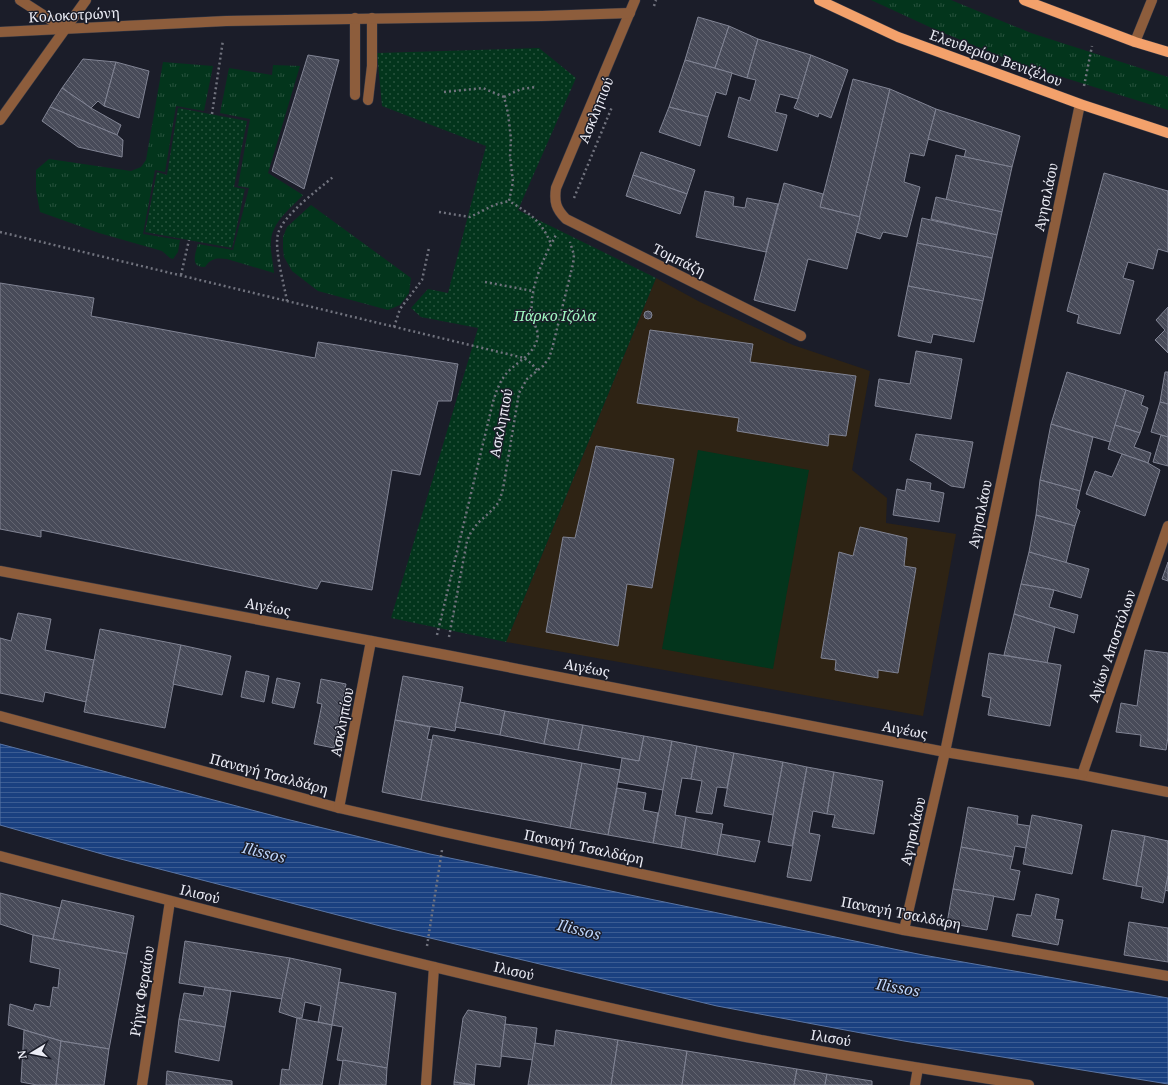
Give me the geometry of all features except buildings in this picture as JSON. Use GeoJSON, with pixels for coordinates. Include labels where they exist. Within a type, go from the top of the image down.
{"type":"FeatureCollection","features":[{"type":"Feature","properties":{"kind":"main road","name":"Ελευθερίου Βενιζέλου"},"geometry":{"type":"LineString","coordinates":[[819,0],[898,37],[1080,104],[1168,133]]}},
{"type":"Feature","properties":{"kind":"main road"},"geometry":{"type":"LineString","coordinates":[[1024,0],[1135,42],[1168,52]]}},
{"type":"Feature","properties":{"kind":"street"},"geometry":{"type":"LineString","coordinates":[[20,0],[65,30]]}},
{"type":"Feature","properties":{"kind":"street"},"geometry":{"type":"LineString","coordinates":[[0,120],[86,0]]}},
{"type":"Feature","properties":{"kind":"street","name":"Ασκληπιού"},"geometry":{"type":"LineString","coordinates":[[566,219],[559,212],[554,199],[556,188],[635,0]]}},
{"type":"Feature","properties":{"kind":"street"},"geometry":{"type":"LineString","coordinates":[[1135,42],[1152,0]]}},
{"type":"Feature","properties":{"kind":"street","name":"Κολοκοτρώνη"},"geometry":{"type":"LineString","coordinates":[[0,32],[226,21],[542,16],[630,13]]}},
{"type":"Feature","properties":{"kind":"street"},"geometry":{"type":"LineString","coordinates":[[355,18],[355,95]]}},
{"type":"Feature","properties":{"kind":"street"},"geometry":{"type":"LineString","coordinates":[[368,100],[372,66],[372,18]]}},
{"type":"Feature","properties":{"kind":"street","name":"Αγησιλάου"},"geometry":{"type":"LineString","coordinates":[[904,930],[945,752],[1080,104]]}},
{"type":"Feature","properties":{"kind":"street","name":"Τομπάζη"},"geometry":{"type":"LineString","coordinates":[[566,219],[801,336]]}},
{"type":"Feature","properties":{"kind":"street","name":"Αγίων Αποστόλων"},"geometry":{"type":"LineString","coordinates":[[1082,775],[1168,526]]}},
{"type":"Feature","properties":{"kind":"street","name":"Αιγέως"},"geometry":{"type":"LineString","coordinates":[[0,571],[446,655],[945,752],[1082,775],[1168,792]]}},
{"type":"Feature","properties":{"kind":"street","name":"Ασκληπίου"},"geometry":{"type":"LineString","coordinates":[[340,808],[371,641]]}},
{"type":"Feature","properties":{"kind":"street","name":"Παναγή Τσαλδάρη"},"geometry":{"type":"LineString","coordinates":[[0,716],[340,808],[452,834],[904,930],[1168,976]]}},
{"type":"Feature","properties":{"kind":"street","name":"Ιλισού"},"geometry":{"type":"LineString","coordinates":[[0,856],[170,901],[434,967],[703,1028],[814,1050],[1029,1085]]}},
{"type":"Feature","properties":{"kind":"street","name":"Ρήγα Φεραίου"},"geometry":{"type":"LineString","coordinates":[[142,1085],[170,901]]}},
{"type":"Feature","properties":{"kind":"street"},"geometry":{"type":"LineString","coordinates":[[426,1085],[434,967]]}},
{"type":"Feature","properties":{"kind":"street"},"geometry":{"type":"LineString","coordinates":[[915,1085],[918,1068]]}},
{"type":"Feature","properties":{"kind":"path"},"geometry":{"type":"LineString","coordinates":[[653,7],[656,0]]}},
{"type":"Feature","properties":{"kind":"path"},"geometry":{"type":"LineString","coordinates":[[212,114],[226,21]]}},
{"type":"Feature","properties":{"kind":"path"},"geometry":{"type":"LineString","coordinates":[[1080,104],[1097,27]]}},
{"type":"Feature","properties":{"kind":"path"},"geometry":{"type":"LineString","coordinates":[[444,92],[483,88],[504,97],[521,89],[537,87]]}},
{"type":"Feature","properties":{"kind":"path"},"geometry":{"type":"LineString","coordinates":[[504,97],[512,140],[510,156],[513,182],[509,201]]}},
{"type":"Feature","properties":{"kind":"path","name":"Ασκληπιού"},"geometry":{"type":"LineString","coordinates":[[446,655],[467,541],[474,528],[499,502],[503,489],[519,393],[527,379],[546,362],[552,349],[574,256],[572,246],[564,226],[614,102]]}},
{"type":"Feature","properties":{"kind":"path"},"geometry":{"type":"LineString","coordinates":[[287,301],[278,253],[277,234],[287,218],[311,195],[333,177]]}},
{"type":"Feature","properties":{"kind":"path"},"geometry":{"type":"LineString","coordinates":[[439,212],[470,217],[494,205],[509,201],[532,215],[545,231],[551,245]]}},
{"type":"Feature","properties":{"kind":"path"},"geometry":{"type":"LineString","coordinates":[[432,653],[498,386],[507,374],[532,351],[538,335],[532,314],[534,291],[540,268],[566,219]]}},
{"type":"Feature","properties":{"kind":"path"},"geometry":{"type":"LineString","coordinates":[[0,232],[524,358],[537,370]]}},
{"type":"Feature","properties":{"kind":"path"},"geometry":{"type":"LineString","coordinates":[[181,275],[189,240]]}},
{"type":"Feature","properties":{"kind":"path"},"geometry":{"type":"LineString","coordinates":[[394,327],[400,309],[422,280],[429,248]]}},
{"type":"Feature","properties":{"kind":"path"},"geometry":{"type":"LineString","coordinates":[[485,282],[534,291]]}},
{"type":"Feature","properties":{"kind":"path"},"geometry":{"type":"LineString","coordinates":[[426,950],[441,854]]}},
{"type":"Feature","properties":{"kind":"shaded area"},"geometry":{"type":"Polygon","coordinates":[[[656,278],[700,302],[793,345],[870,371],[852,470],[887,498],[886,523],[956,534],[923,716],[506,642],[656,278]]]}},
{"type":"Feature","properties":{"kind":"green space"},"geometry":{"type":"Polygon","coordinates":[[[871,0],[951,0],[1031,33],[1168,77],[1168,110],[1017,63],[934,29],[871,0]]]}},
{"type":"Feature","properties":{"kind":"green space","name":"Πάρκο Ιζόλα"},"geometry":{"type":"Polygon","coordinates":[[[539,48],[576,78],[518,210],[656,278],[506,642],[391,618],[478,328],[421,317],[411,308],[428,289],[448,293],[486,146],[382,106],[377,53],[539,48]]]}},
{"type":"Feature","properties":{"kind":"green space"},"geometry":{"type":"Polygon","coordinates":[[[163,62],[213,66],[204,111],[176,106],[165,172],[155,170],[143,234],[180,240],[178,252],[173,259],[162,251],[99,233],[40,212],[36,190],[36,170],[49,159],[131,171],[141,167],[146,160],[163,62]]]}},
{"type":"Feature","properties":{"kind":"green space"},"geometry":{"type":"Polygon","coordinates":[[[273,65],[300,66],[268,173],[303,195],[278,222],[272,234],[271,249],[274,273],[227,259],[214,259],[205,267],[200,267],[195,263],[198,244],[233,250],[249,188],[238,186],[250,119],[220,113],[229,68],[272,75],[273,65]]]}},
{"type":"Feature","properties":{"kind":"green space"},"geometry":{"type":"Polygon","coordinates":[[[178,108],[247,121],[234,187],[245,189],[232,248],[145,232],[157,172],[167,175],[178,108]]]}},
{"type":"Feature","properties":{"kind":"green space"},"geometry":{"type":"Polygon","coordinates":[[[311,205],[411,278],[409,293],[400,305],[388,310],[318,291],[292,271],[284,257],[283,237],[287,227],[311,205]]]}},
{"type":"Feature","properties":{"kind":"green space"},"geometry":{"type":"Polygon","coordinates":[[[698,450],[809,470],[773,669],[662,649],[698,450]]]}},
{"type":"Feature","properties":{"kind":"water","name":"Ilissos"},"geometry":{"type":"Polygon","coordinates":[[[0,744],[286,819],[430,854],[923,955],[1168,998],[1168,1084],[904,1041],[717,1006],[392,929],[109,856],[0,825],[0,744]]]}}]}
